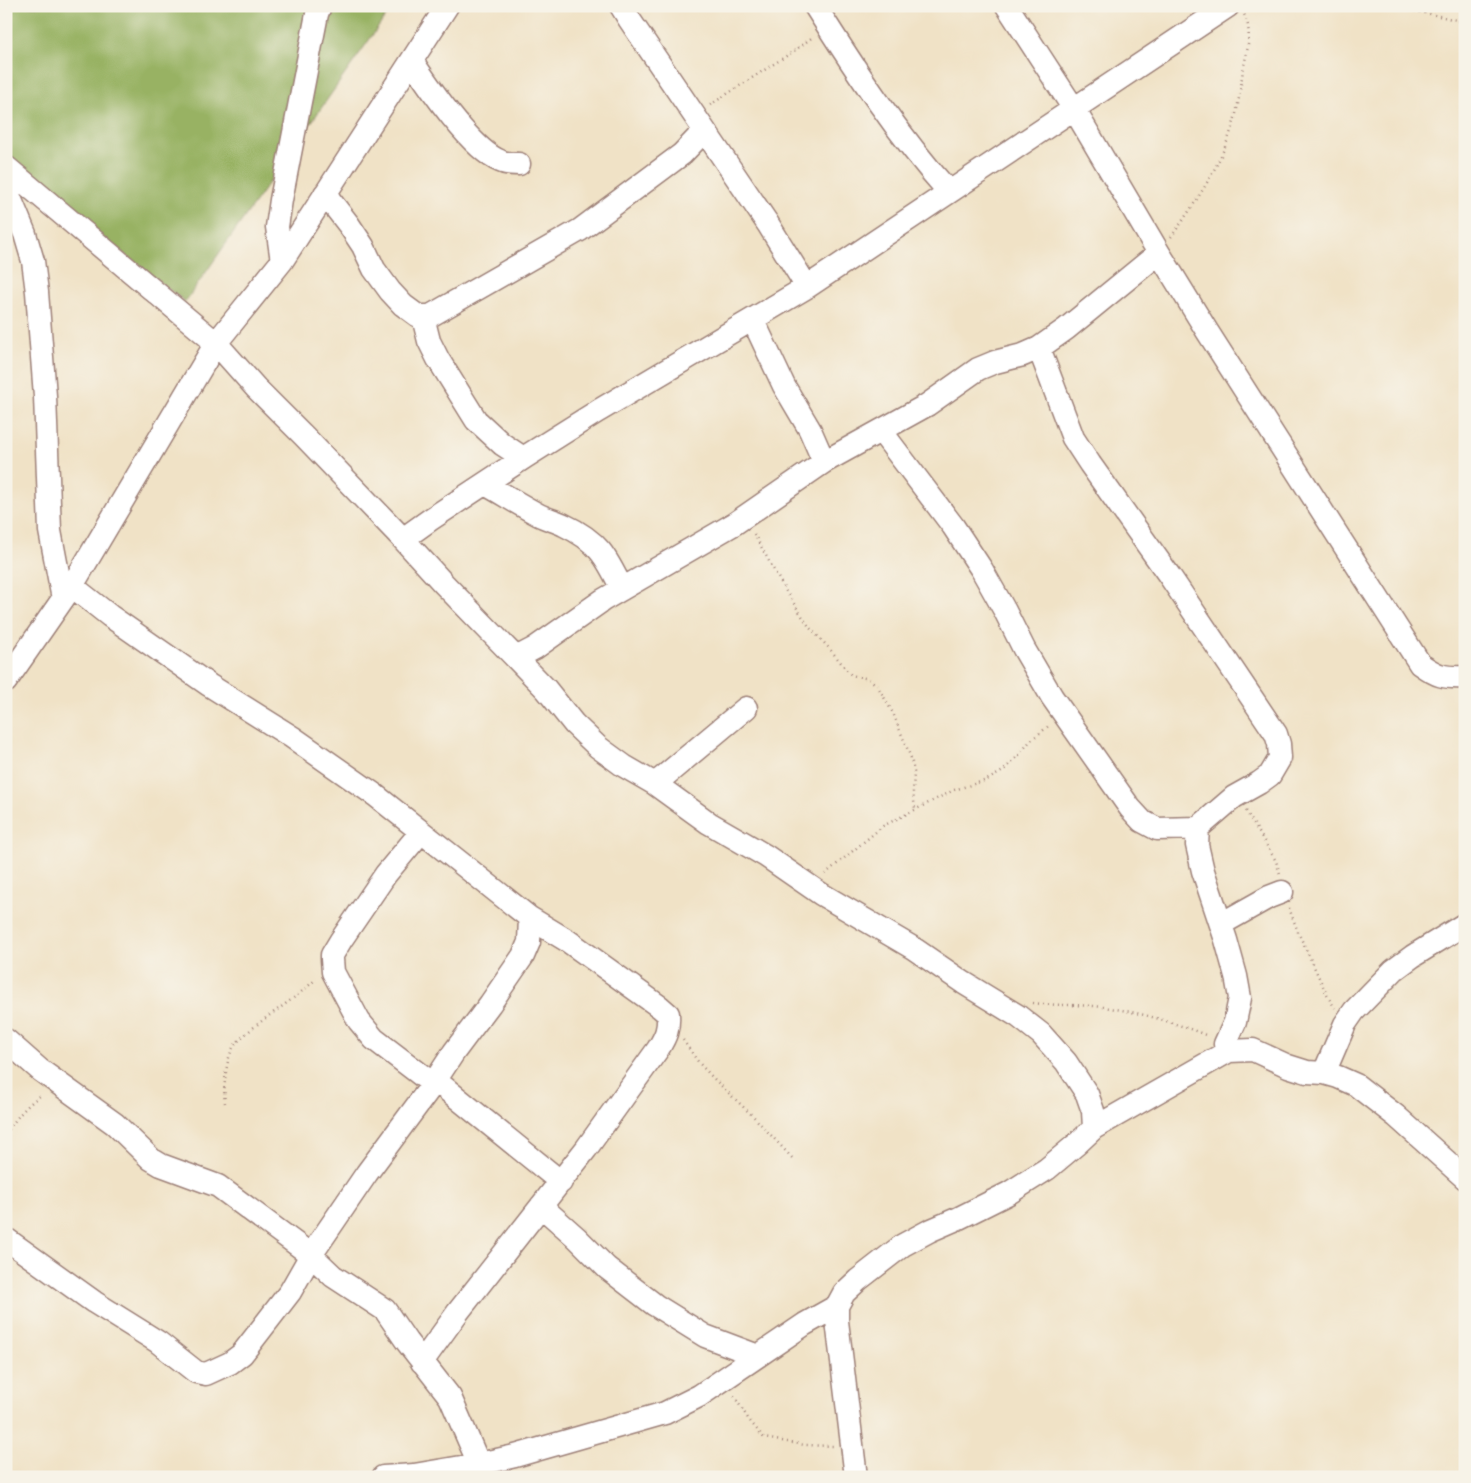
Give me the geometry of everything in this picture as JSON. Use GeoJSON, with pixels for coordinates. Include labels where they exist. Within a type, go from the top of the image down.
{"type":"FeatureCollection","features":[{"type":"Feature","properties":{"kind":"street"},"geometry":{"type":"LineString","coordinates":[[282,261],[278,227],[281,200],[320,6]]}},
{"type":"Feature","properties":{"kind":"street"},"geometry":{"type":"LineString","coordinates":[[6,681],[67,592],[216,343],[282,261],[447,6]]}},
{"type":"Feature","properties":{"kind":"street"},"geometry":{"type":"LineString","coordinates":[[621,6],[768,224],[807,287]]}},
{"type":"Feature","properties":{"kind":"street"},"geometry":{"type":"LineString","coordinates":[[814,6],[857,73],[923,163],[949,192]]}},
{"type":"Feature","properties":{"kind":"street"},"geometry":{"type":"LineString","coordinates":[[1007,6],[1074,109],[1159,253],[1310,494],[1420,664],[1433,673],[1447,678],[1465,677]]}},
{"type":"Feature","properties":{"kind":"street"},"geometry":{"type":"LineString","coordinates":[[403,539],[523,458],[807,287],[1074,109],[1236,10]]}},
{"type":"Feature","properties":{"kind":"street"},"geometry":{"type":"LineString","coordinates":[[412,61],[427,85],[469,138],[498,161],[506,164],[519,164]]}},
{"type":"Feature","properties":{"kind":"street"},"geometry":{"type":"LineString","coordinates":[[325,194],[349,225],[363,246],[374,269],[390,291],[403,305],[418,316],[430,316],[580,230],[682,154],[699,124]]}},
{"type":"Feature","properties":{"kind":"street"},"geometry":{"type":"LineString","coordinates":[[6,166],[216,343],[256,388],[546,689],[574,724],[598,747],[624,766],[655,784],[709,823],[766,856],[810,886],[1018,1016],[1041,1034],[1066,1062],[1087,1094],[1093,1111],[1094,1128]]}},
{"type":"Feature","properties":{"kind":"street"},"geometry":{"type":"LineString","coordinates":[[6,188],[26,234],[33,261],[45,396],[50,532],[67,592],[110,616],[209,685],[292,737],[375,796],[530,918],[568,941],[668,1014],[669,1024],[666,1035],[658,1049],[586,1149],[458,1312],[422,1362]]}},
{"type":"Feature","properties":{"kind":"street"},"geometry":{"type":"LineString","coordinates":[[516,658],[535,648],[604,600],[745,517],[824,462],[927,405],[978,369],[995,362],[1023,355],[1038,348],[1066,330],[1159,253]]}},
{"type":"Feature","properties":{"kind":"street"},"geometry":{"type":"LineString","coordinates":[[423,317],[429,340],[438,359],[476,420],[502,444],[523,458]]}},
{"type":"Feature","properties":{"kind":"street"},"geometry":{"type":"LineString","coordinates":[[753,320],[784,386],[810,430],[824,462]]}},
{"type":"Feature","properties":{"kind":"street"},"geometry":{"type":"LineString","coordinates":[[871,436],[953,526],[982,570],[1052,697],[1130,808],[1142,821],[1157,829],[1198,828],[1234,797],[1270,775],[1280,758],[1278,739],[1261,710],[1176,585],[1073,438],[1038,348]]}},
{"type":"Feature","properties":{"kind":"street"},"geometry":{"type":"LineString","coordinates":[[810,430],[824,437],[837,440],[871,436]]}},
{"type":"Feature","properties":{"kind":"street"},"geometry":{"type":"LineString","coordinates":[[485,484],[540,516],[579,532],[592,541],[607,559],[622,589]]}},
{"type":"Feature","properties":{"kind":"street"},"geometry":{"type":"LineString","coordinates":[[655,784],[746,708]]}},
{"type":"Feature","properties":{"kind":"street"},"geometry":{"type":"LineString","coordinates":[[1198,828],[1197,845],[1203,871],[1221,924],[1236,976],[1240,998],[1235,1022],[1225,1044]]}},
{"type":"Feature","properties":{"kind":"street"},"geometry":{"type":"LineString","coordinates":[[420,832],[386,874],[341,940],[332,955],[333,972],[359,1021],[374,1039],[434,1082],[561,1182]]}},
{"type":"Feature","properties":{"kind":"street"},"geometry":{"type":"LineString","coordinates":[[1221,924],[1269,897],[1282,892]]}},
{"type":"Feature","properties":{"kind":"street"},"geometry":{"type":"LineString","coordinates":[[6,1239],[94,1302],[158,1342],[196,1372],[206,1374],[230,1363],[242,1354],[290,1292],[311,1255],[367,1173],[523,956],[529,942],[530,918]]}},
{"type":"Feature","properties":{"kind":"street"},"geometry":{"type":"LineString","coordinates":[[1324,1073],[1345,1024],[1354,1011],[1394,970],[1465,924]]}},
{"type":"Feature","properties":{"kind":"street"},"geometry":{"type":"LineString","coordinates":[[6,1040],[59,1084],[115,1124],[151,1159],[174,1170],[198,1177],[218,1186],[311,1255],[333,1276],[385,1310],[450,1397],[479,1464]]}},
{"type":"Feature","properties":{"kind":"street"},"geometry":{"type":"LineString","coordinates":[[856,1477],[837,1321],[837,1306],[844,1293],[903,1245],[1009,1193],[1047,1169],[1094,1128],[1229,1051],[1253,1050],[1288,1066],[1307,1072],[1324,1073],[1356,1085],[1396,1116],[1465,1178]]}},
{"type":"Feature","properties":{"kind":"street"},"geometry":{"type":"LineString","coordinates":[[542,1206],[607,1268],[655,1306],[705,1336],[758,1356]]}},
{"type":"Feature","properties":{"kind":"street"},"geometry":{"type":"LineString","coordinates":[[383,1477],[414,1475],[515,1456],[665,1414],[699,1396],[805,1324],[837,1306]]}},
{"type":"Feature","properties":{"kind":"path"},"geometry":{"type":"LineString","coordinates":[[1385,6],[1465,22]]}},
{"type":"Feature","properties":{"kind":"path"},"geometry":{"type":"LineString","coordinates":[[1159,253],[1194,205],[1215,168],[1232,130],[1249,36],[1247,21],[1236,10]]}},
{"type":"Feature","properties":{"kind":"path"},"geometry":{"type":"LineString","coordinates":[[699,124],[827,26]]}},
{"type":"Feature","properties":{"kind":"path"},"geometry":{"type":"LineString","coordinates":[[745,517],[785,590],[810,628],[829,648],[850,675],[869,679],[880,690],[893,714],[911,758],[914,772],[913,792],[915,809]]}},
{"type":"Feature","properties":{"kind":"path"},"geometry":{"type":"LineString","coordinates":[[810,886],[883,826],[954,790],[986,780],[1003,771],[1031,740],[1065,715]]}},
{"type":"Feature","properties":{"kind":"path"},"geometry":{"type":"LineString","coordinates":[[225,1103],[224,1096],[228,1064],[233,1048],[247,1032],[322,974],[332,960]]}},
{"type":"Feature","properties":{"kind":"path"},"geometry":{"type":"LineString","coordinates":[[1032,1002],[1048,1005],[1101,1007],[1132,1012],[1175,1023],[1225,1044]]}},
{"type":"Feature","properties":{"kind":"path"},"geometry":{"type":"LineString","coordinates":[[668,1021],[699,1063],[754,1117],[794,1160]]}},
{"type":"Feature","properties":{"kind":"path"},"geometry":{"type":"LineString","coordinates":[[6,1134],[26,1108],[59,1084]]}},
{"type":"Feature","properties":{"kind":"path"},"geometry":{"type":"LineString","coordinates":[[723,1380],[764,1438],[805,1445],[852,1446]]}},
{"type":"Feature","properties":{"kind":"green space"},"geometry":{"type":"Polygon","coordinates":[[[6,6],[393,6],[185,302],[6,161],[6,6]]]}}]}
